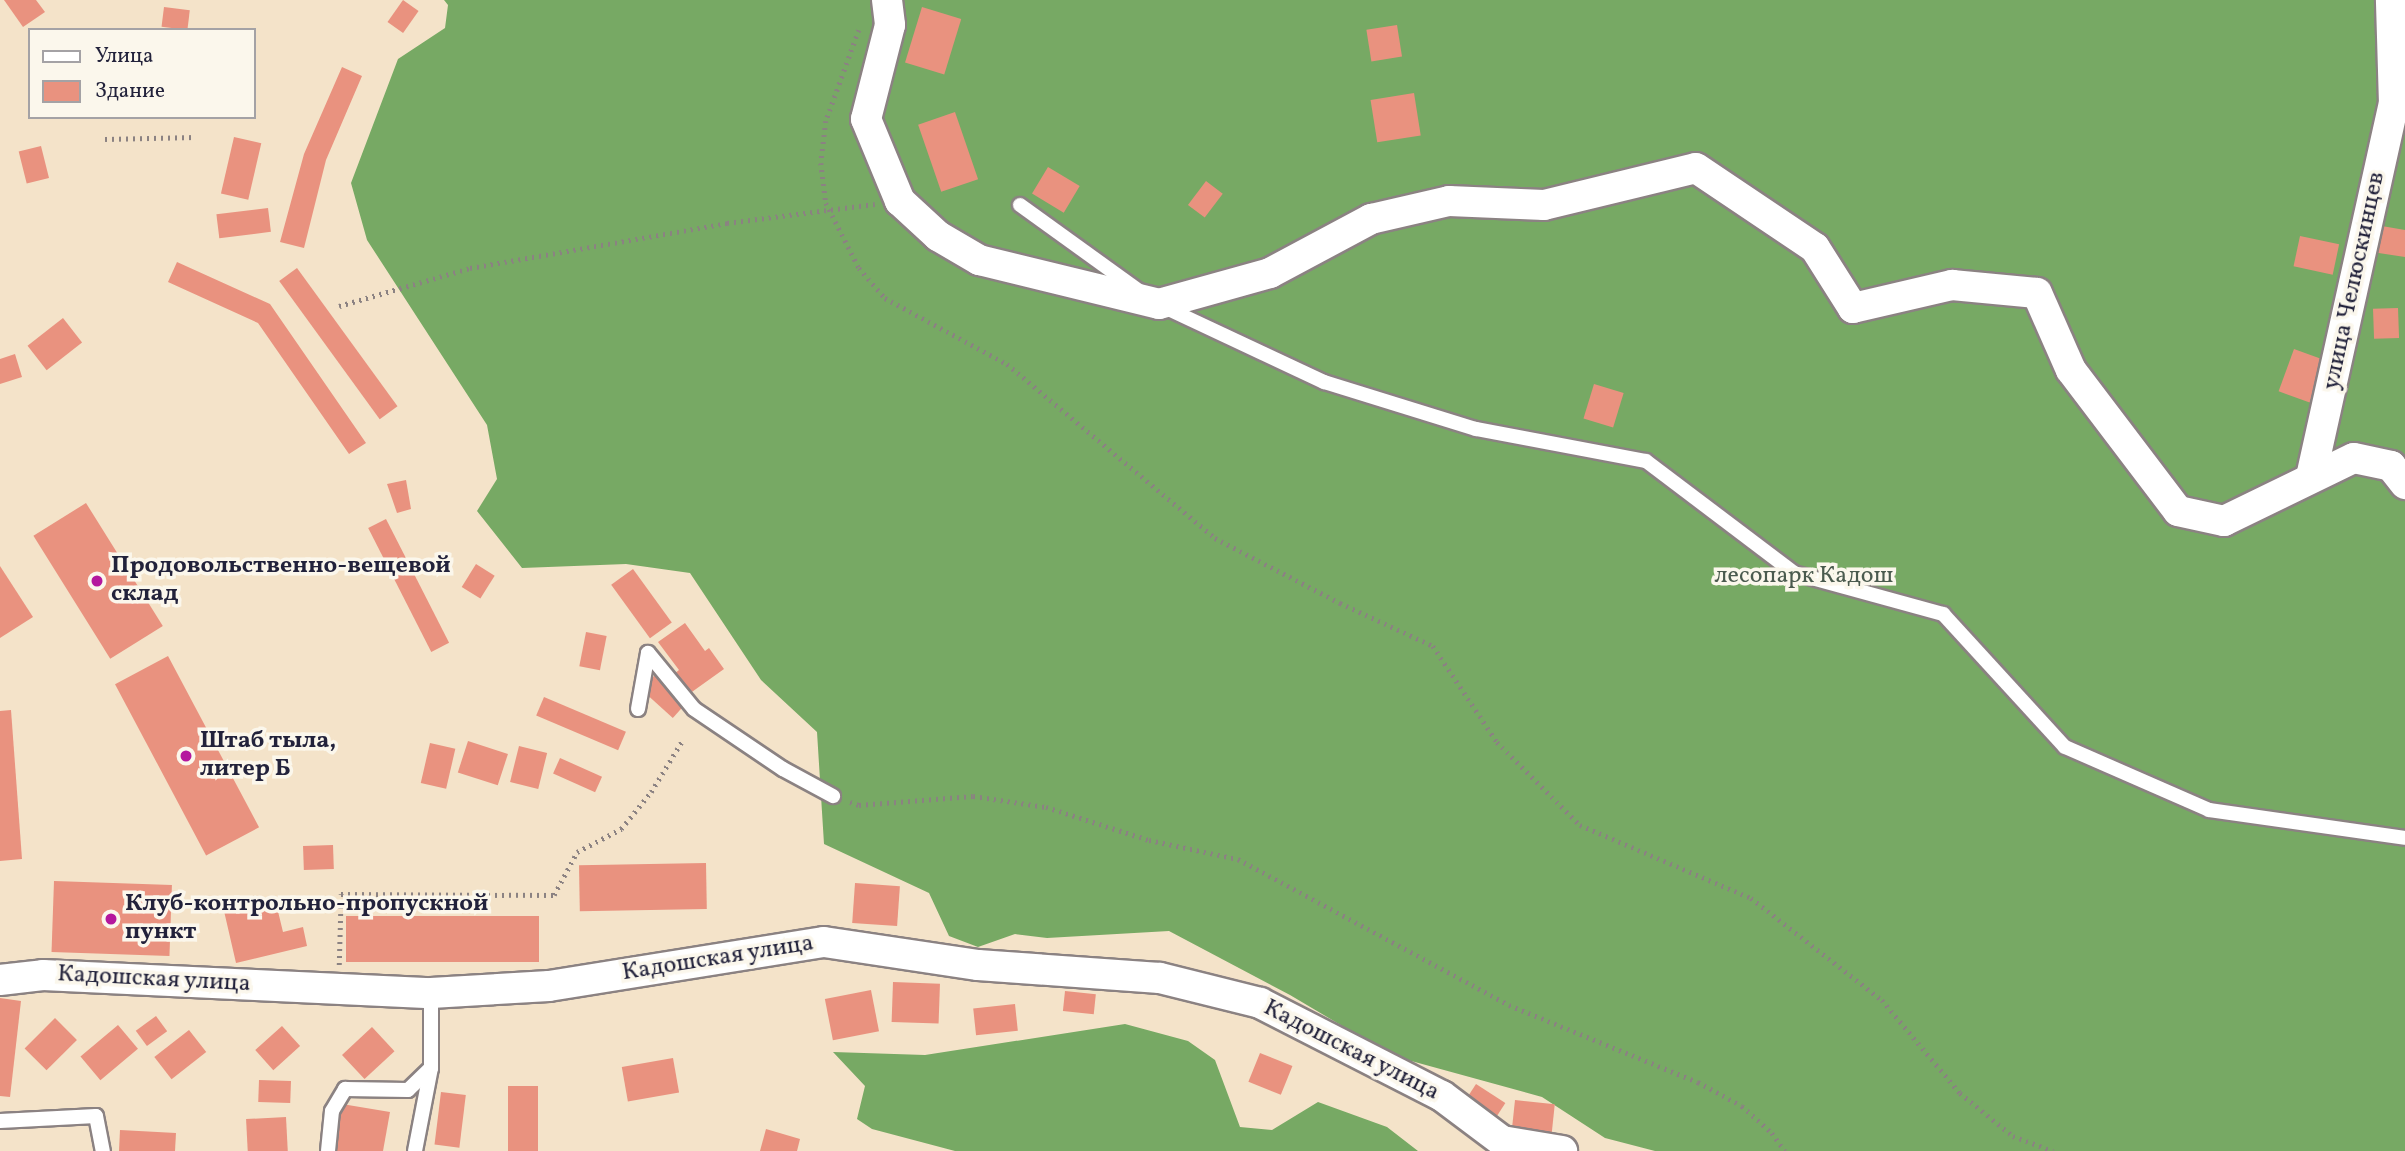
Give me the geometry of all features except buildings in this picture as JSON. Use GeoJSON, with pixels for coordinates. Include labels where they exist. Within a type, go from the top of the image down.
{"type":"FeatureCollection","features":[{"type":"Feature","properties":{"kind":"street"},"geometry":{"type":"LineString","coordinates":[[888,0],[890,24],[866,119],[900,201],[938,236],[979,260],[1158,304],[1270,273],[1371,219],[1449,201],[1544,205],[1696,168],[1815,248],[1853,308],[1952,285],[2037,293],[2071,370],[2178,511],[2224,520],[2354,458],[2391,466],[2405,484]]}},
{"type":"Feature","properties":{"kind":"street","name":"улица Челюскинцев"},"geometry":{"type":"LineString","coordinates":[[2311,477],[2394,104],[2390,0]]}},
{"type":"Feature","properties":{"kind":"street","name":"Кадошская улица"},"geometry":{"type":"LineString","coordinates":[[0,980],[43,975],[431,993],[549,986],[824,942],[978,965],[1160,978],[1260,1003],[1442,1096],[1502,1141],[1562,1151]]}},
{"type":"Feature","properties":{"kind":"lane"},"geometry":{"type":"LineString","coordinates":[[1020,205],[1158,304],[1324,382],[1476,429],[1646,461],[1794,573],[1943,614],[2065,747],[2209,810],[2405,838]]}},
{"type":"Feature","properties":{"kind":"lane"},"geometry":{"type":"LineString","coordinates":[[638,709],[648,653],[694,709],[783,769],[833,796]]}},
{"type":"Feature","properties":{"kind":"lane"},"geometry":{"type":"LineString","coordinates":[[415,1151],[431,1068],[431,993]]}},
{"type":"Feature","properties":{"kind":"lane"},"geometry":{"type":"LineString","coordinates":[[328,1151],[332,1111],[345,1089],[408,1090],[431,1068]]}},
{"type":"Feature","properties":{"kind":"lane"},"geometry":{"type":"LineString","coordinates":[[0,1121],[96,1116],[103,1151]]}},
{"type":"Feature","properties":{"kind":"path"},"geometry":{"type":"LineString","coordinates":[[888,0],[872,9],[861,25],[826,121],[821,163],[830,210],[859,268],[885,298],[1007,364],[1215,538],[1340,603],[1433,646],[1497,742],[1580,825],[1751,898],[1882,1000],[1960,1093],[2013,1136],[2053,1151]]}},
{"type":"Feature","properties":{"kind":"path"},"geometry":{"type":"LineString","coordinates":[[105,139],[196,137]]}},
{"type":"Feature","properties":{"kind":"path"},"geometry":{"type":"LineString","coordinates":[[339,306],[470,268],[727,223],[900,201]]}},
{"type":"Feature","properties":{"kind":"path"},"geometry":{"type":"LineString","coordinates":[[338,989],[341,894],[554,895],[577,852],[621,829],[651,792],[682,741]]}},
{"type":"Feature","properties":{"kind":"path"},"geometry":{"type":"LineString","coordinates":[[833,796],[859,805],[973,796],[1046,807],[1149,840],[1238,859],[1509,1005],[1709,1088],[1742,1105],[1772,1133],[1785,1151]]}},
{"type":"Feature","properties":{"kind":"green space","name":"лесопарк Кадош"},"geometry":{"type":"Polygon","coordinates":[[[444,0],[2405,0],[2405,1151],[1655,1151],[1605,1138],[1542,1097],[1393,1056],[1290,995],[1169,931],[1047,938],[1015,934],[978,947],[949,936],[929,893],[824,844],[817,732],[761,680],[690,573],[626,564],[522,568],[477,511],[497,479],[487,425],[367,240],[351,183],[398,59],[445,28],[448,5],[444,0]]]}},
{"type":"Feature","properties":{"kind":"green space"},"geometry":{"type":"Polygon","coordinates":[[[1125,1024],[1188,1041],[1215,1060],[1240,1127],[1272,1130],[1318,1102],[1387,1127],[1418,1151],[955,1151],[872,1129],[857,1119],[865,1086],[833,1052],[925,1055],[1125,1024]]]}},
{"type":"Feature","properties":{"kind":"place","name":"Продовольственно-вещевой склад"},"geometry":{"type":"Point","coordinates":[97,581]}},
{"type":"Feature","properties":{"kind":"place","name":"Штаб тыла, литер Б"},"geometry":{"type":"Point","coordinates":[186,756]}},
{"type":"Feature","properties":{"kind":"place","name":"Клуб-контрольно-пропускной пункт"},"geometry":{"type":"Point","coordinates":[111,919]}}]}
